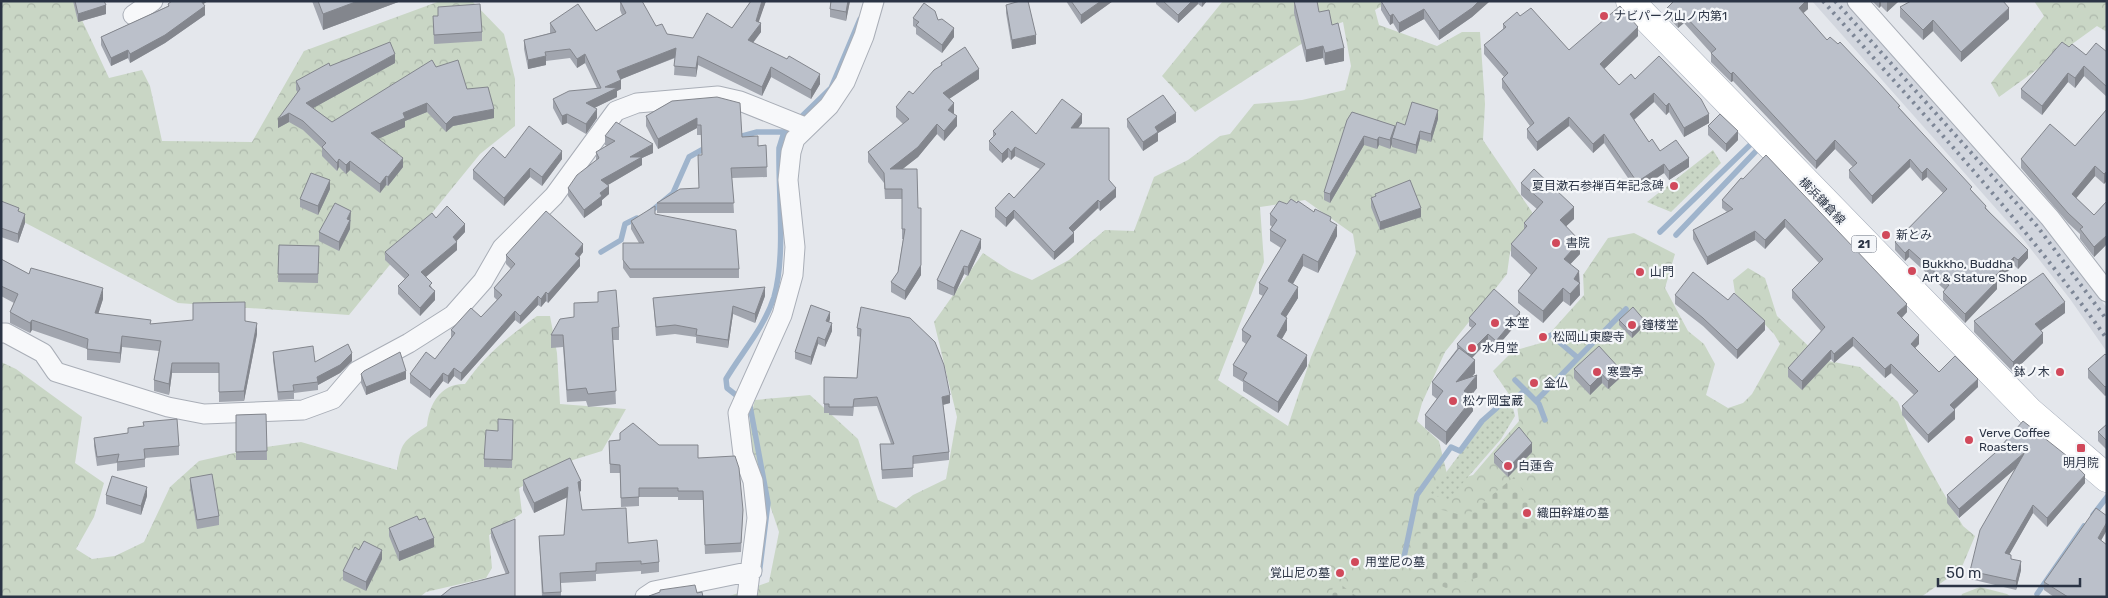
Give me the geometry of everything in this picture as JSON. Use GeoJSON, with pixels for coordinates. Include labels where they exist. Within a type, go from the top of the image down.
{"type":"FeatureCollection","features":[{"type":"Feature","properties":{"kind":"main road","name":"横浜鎌倉線"},"geometry":{"type":"LineString","coordinates":[[1630,1],[2030,412],[2107,478]]}},
{"type":"Feature","properties":{"kind":"street"},"geometry":{"type":"LineString","coordinates":[[133,16],[153,1]]}},
{"type":"Feature","properties":{"kind":"street"},"geometry":{"type":"LineString","coordinates":[[747,597],[758,518],[753,481],[743,454],[738,413],[782,315],[790,291],[796,259],[788,169],[795,139],[805,127],[830,106],[845,82],[864,36],[874,1]]}},
{"type":"Feature","properties":{"kind":"street"},"geometry":{"type":"LineString","coordinates":[[1857,1],[2050,218],[2107,292]]}},
{"type":"Feature","properties":{"kind":"street"},"geometry":{"type":"LineString","coordinates":[[1,333],[6,333],[43,353],[56,372],[168,407],[204,414],[303,410],[333,399],[357,371],[409,343],[452,315],[483,280],[502,248],[554,196],[616,111],[637,103],[718,96],[740,101],[805,127]]}},
{"type":"Feature","properties":{"kind":"street"},"geometry":{"type":"LineString","coordinates":[[645,597],[654,591],[752,571]]}},
{"type":"Feature","properties":{"kind":"shaded area"},"geometry":{"type":"Polygon","coordinates":[[[1812,1],[1846,1],[2042,222],[2107,308],[2107,352],[2070,299],[2023,239],[1812,1]]]}},
{"type":"Feature","properties":{"kind":"green space"},"geometry":{"type":"Polygon","coordinates":[[[1,1],[73,1],[109,78],[142,70],[150,86],[162,141],[252,142],[304,51],[440,1],[472,1],[504,34],[515,79],[515,126],[480,154],[349,315],[178,303],[1,210],[1,1]]]}},
{"type":"Feature","properties":{"kind":"green space"},"geometry":{"type":"Polygon","coordinates":[[[1223,1],[1390,1],[1375,10],[1379,25],[1437,46],[1462,32],[1480,32],[1485,104],[1483,140],[1534,215],[1510,252],[1507,274],[1445,352],[1422,403],[1417,421],[1439,441],[1449,482],[1473,475],[1519,421],[1517,406],[1493,371],[1513,351],[1541,343],[1584,295],[1583,275],[1608,238],[1634,233],[1675,254],[1665,288],[1688,331],[1704,344],[1715,364],[1706,395],[1728,408],[1743,403],[1752,394],[1780,344],[1774,334],[1735,293],[1733,280],[1748,268],[1765,278],[1777,316],[1823,360],[1860,367],[1898,402],[1909,431],[1940,487],[1963,526],[1975,536],[1961,569],[1921,597],[727,597],[769,582],[779,532],[746,434],[755,400],[810,395],[858,439],[878,500],[896,508],[913,495],[946,479],[957,417],[934,322],[983,253],[1009,270],[1032,280],[1069,260],[1105,230],[1134,231],[1154,177],[1188,160],[1220,136],[1230,134],[1254,104],[1302,100],[1345,90],[1351,66],[1343,22],[1328,27],[1195,112],[1162,76],[1223,1]],[[1305,200],[1260,207],[1264,262],[1218,380],[1288,426],[1311,357],[1356,253],[1353,234],[1305,200]]]}},
{"type":"Feature","properties":{"kind":"green space"},"geometry":{"type":"Polygon","coordinates":[[[2034,1],[2107,1],[2107,32],[2097,26],[1999,97],[1991,83],[2044,16],[2034,1]]]}},
{"type":"Feature","properties":{"kind":"green space"},"geometry":{"type":"Polygon","coordinates":[[[1713,150],[1721,163],[1671,212],[1647,202],[1713,150]]]}},
{"type":"Feature","properties":{"kind":"green space"},"geometry":{"type":"Polygon","coordinates":[[[537,316],[550,316],[557,353],[560,404],[626,409],[602,451],[573,460],[519,488],[522,513],[489,535],[492,568],[486,578],[426,592],[420,597],[1,597],[1,362],[16,369],[82,417],[75,463],[104,483],[94,517],[76,549],[92,559],[115,556],[144,542],[170,487],[199,461],[252,449],[301,442],[397,470],[404,443],[427,426],[430,410],[438,396],[449,387],[465,384],[498,347],[537,316]]]}},
{"type":"Feature","properties":{"kind":"green space"},"geometry":{"type":"Polygon","coordinates":[[[1512,404],[1515,416],[1501,439],[1448,500],[1430,494],[1482,424],[1500,407],[1512,404]]]}},
{"type":"Feature","properties":{"kind":"green space"},"geometry":{"type":"Polygon","coordinates":[[[1514,477],[1534,508],[1528,535],[1491,573],[1446,588],[1418,576],[1421,523],[1430,507],[1466,516],[1514,477]]]}},
{"type":"Feature","properties":{"kind":"green space"},"geometry":{"type":"Polygon","coordinates":[[[1336,581],[1356,596],[1356,597],[1329,597],[1336,581]]]}},
{"type":"Feature","properties":{"kind":"green space"},"geometry":{"type":"Polygon","coordinates":[[[1980,587],[2007,594],[2011,597],[1961,597],[1962,594],[1980,587]]]}},
{"type":"Feature","properties":{"kind":"building"},"geometry":{"type":"Polygon","coordinates":[[[75,1],[104,1],[106,5],[78,14],[75,1]]]}},
{"type":"Feature","properties":{"kind":"building"},"geometry":{"type":"Polygon","coordinates":[[[172,1],[201,1],[205,6],[165,35],[130,54],[128,50],[111,58],[101,37],[169,6],[168,4],[172,1]]]}},
{"type":"Feature","properties":{"kind":"building"},"geometry":{"type":"Polygon","coordinates":[[[318,1],[358,1],[323,14],[318,1]]]}},
{"type":"Feature","properties":{"kind":"building"},"geometry":{"type":"Polygon","coordinates":[[[620,1],[642,1],[656,26],[662,24],[667,34],[693,38],[707,13],[732,28],[751,1],[762,1],[756,21],[761,23],[748,40],[787,59],[789,56],[820,74],[811,90],[771,67],[762,87],[698,56],[696,68],[674,66],[676,48],[617,71],[621,80],[605,87],[617,88],[586,103],[597,109],[586,124],[567,114],[562,116],[553,99],[569,91],[601,88],[585,54],[577,59],[570,49],[545,52],[546,56],[528,60],[524,40],[556,32],[550,23],[578,4],[596,31],[626,13],[620,1]]]}},
{"type":"Feature","properties":{"kind":"building"},"geometry":{"type":"Polygon","coordinates":[[[831,1],[848,1],[846,12],[830,9],[831,1]]]}},
{"type":"Feature","properties":{"kind":"building"},"geometry":{"type":"Polygon","coordinates":[[[1028,1],[1036,35],[1012,40],[1006,5],[1028,1]]]}},
{"type":"Feature","properties":{"kind":"building"},"geometry":{"type":"Polygon","coordinates":[[[1071,1],[1101,1],[1081,15],[1071,1]]]}},
{"type":"Feature","properties":{"kind":"building"},"geometry":{"type":"Polygon","coordinates":[[[1163,1],[1192,1],[1178,15],[1163,1]]]}},
{"type":"Feature","properties":{"kind":"building"},"geometry":{"type":"Polygon","coordinates":[[[1294,1],[1317,1],[1319,12],[1329,10],[1332,25],[1338,23],[1344,48],[1325,53],[1323,46],[1306,50],[1294,1]]]}},
{"type":"Feature","properties":{"kind":"building"},"geometry":{"type":"Polygon","coordinates":[[[1381,1],[1479,1],[1439,31],[1424,9],[1399,23],[1393,14],[1390,16],[1381,1]]]}},
{"type":"Feature","properties":{"kind":"building"},"geometry":{"type":"Polygon","coordinates":[[[1674,1],[1806,1],[1799,8],[1827,40],[1830,37],[1838,44],[1840,42],[1972,187],[1970,189],[1986,206],[1985,208],[2028,250],[2018,260],[2014,257],[1994,277],[1997,281],[1965,314],[1943,292],[1949,285],[1909,249],[1905,253],[1895,242],[1947,189],[1927,168],[1922,173],[1910,159],[1872,196],[1849,170],[1857,163],[1835,140],[1816,161],[1733,72],[1731,74],[1711,53],[1716,49],[1684,15],[1678,20],[1667,8],[1674,1]]]}},
{"type":"Feature","properties":{"kind":"building"},"geometry":{"type":"Polygon","coordinates":[[[1911,1],[2003,1],[2009,8],[1961,52],[1933,20],[1923,30],[1900,7],[1911,1]]]}},
{"type":"Feature","properties":{"kind":"building"},"geometry":{"type":"Polygon","coordinates":[[[924,3],[935,11],[938,20],[942,19],[954,28],[942,45],[916,25],[919,22],[913,18],[924,3]]]}},
{"type":"Feature","properties":{"kind":"building"},"geometry":{"type":"Polygon","coordinates":[[[480,4],[482,32],[434,35],[433,16],[438,16],[438,7],[480,4]]]}},
{"type":"Feature","properties":{"kind":"building"},"geometry":{"type":"Polygon","coordinates":[[[1620,6],[1638,27],[1600,64],[1619,85],[1631,74],[1635,79],[1659,56],[1701,99],[1709,114],[1684,128],[1669,103],[1666,106],[1654,93],[1630,114],[1649,142],[1652,139],[1660,151],[1676,140],[1689,158],[1669,171],[1664,164],[1637,182],[1604,134],[1593,144],[1569,117],[1537,142],[1527,129],[1534,123],[1502,79],[1508,73],[1484,45],[1506,27],[1503,24],[1517,12],[1520,16],[1531,8],[1569,50],[1620,6]]]}},
{"type":"Feature","properties":{"kind":"building"},"geometry":{"type":"Polygon","coordinates":[[[390,42],[395,54],[306,103],[332,122],[432,60],[436,67],[458,60],[467,89],[488,87],[494,109],[453,117],[446,124],[427,103],[403,113],[405,118],[371,133],[403,158],[380,184],[350,161],[346,165],[339,159],[337,163],[322,147],[326,143],[303,121],[289,113],[278,119],[300,89],[296,81],[329,63],[330,66],[390,42]]]}},
{"type":"Feature","properties":{"kind":"building"},"geometry":{"type":"Polygon","coordinates":[[[2062,42],[2069,47],[2072,44],[2086,55],[2096,43],[2107,52],[2107,87],[2084,66],[2075,78],[2068,73],[2042,106],[2021,89],[2062,42]]]}},
{"type":"Feature","properties":{"kind":"building"},"geometry":{"type":"Polygon","coordinates":[[[965,47],[979,69],[943,93],[954,103],[948,110],[957,116],[944,131],[937,124],[918,147],[890,169],[917,169],[918,208],[921,208],[921,265],[905,291],[891,282],[898,272],[905,229],[902,229],[902,189],[885,189],[884,173],[868,152],[909,119],[896,107],[909,91],[913,94],[934,70],[942,65],[941,63],[965,47]]]}},
{"type":"Feature","properties":{"kind":"building"},"geometry":{"type":"Polygon","coordinates":[[[1163,95],[1176,113],[1155,127],[1158,132],[1143,142],[1127,119],[1163,95]]]}},
{"type":"Feature","properties":{"kind":"building"},"geometry":{"type":"Polygon","coordinates":[[[717,97],[740,103],[742,137],[758,136],[758,146],[766,145],[767,167],[731,168],[734,203],[657,203],[680,189],[699,188],[698,155],[702,155],[701,125],[697,125],[697,118],[658,139],[646,116],[672,101],[717,97]]]}},
{"type":"Feature","properties":{"kind":"building"},"geometry":{"type":"Polygon","coordinates":[[[1062,99],[1082,114],[1071,128],[1109,128],[1109,180],[1116,188],[1100,202],[1098,200],[1069,228],[1074,233],[1054,252],[1014,210],[1006,218],[995,208],[1009,193],[1014,198],[1045,164],[1015,147],[1011,152],[1008,148],[1002,154],[989,141],[996,134],[993,131],[1012,111],[1036,134],[1062,99]]]}},
{"type":"Feature","properties":{"kind":"building"},"geometry":{"type":"Polygon","coordinates":[[[1412,102],[1438,110],[1431,134],[1420,131],[1416,145],[1392,138],[1397,122],[1405,125],[1412,102]]]}},
{"type":"Feature","properties":{"kind":"building"},"geometry":{"type":"Polygon","coordinates":[[[2107,109],[2107,171],[2104,174],[2095,166],[2072,194],[2094,215],[2107,201],[2107,237],[2094,247],[2080,229],[2083,227],[2068,213],[2021,159],[2050,124],[2075,146],[2107,109]]]}},
{"type":"Feature","properties":{"kind":"building"},"geometry":{"type":"Polygon","coordinates":[[[1352,112],[1395,126],[1390,140],[1379,137],[1377,140],[1364,136],[1330,194],[1324,192],[1347,120],[1352,112]]]}},
{"type":"Feature","properties":{"kind":"building"},"geometry":{"type":"Polygon","coordinates":[[[1720,114],[1738,131],[1726,144],[1708,126],[1720,114]]]}},
{"type":"Feature","properties":{"kind":"building"},"geometry":{"type":"Polygon","coordinates":[[[616,122],[653,144],[630,157],[642,157],[601,180],[609,186],[600,193],[602,196],[584,210],[568,188],[577,175],[599,158],[596,152],[615,141],[605,136],[616,122]]]}},
{"type":"Feature","properties":{"kind":"building"},"geometry":{"type":"Polygon","coordinates":[[[529,126],[562,151],[542,177],[530,168],[504,198],[473,170],[493,147],[505,158],[529,126]]]}},
{"type":"Feature","properties":{"kind":"building"},"geometry":{"type":"Polygon","coordinates":[[[1766,155],[1907,304],[1897,313],[1919,335],[1911,344],[1939,372],[1955,356],[1978,379],[1950,405],[1955,410],[1928,435],[1902,406],[1918,391],[1891,364],[1885,369],[1853,337],[1834,354],[1831,350],[1802,381],[1788,368],[1825,327],[1792,290],[1823,259],[1785,219],[1765,240],[1755,231],[1707,257],[1693,230],[1733,209],[1722,200],[1741,178],[1743,179],[1766,155]]]}},
{"type":"Feature","properties":{"kind":"building"},"geometry":{"type":"Polygon","coordinates":[[[1534,169],[1574,207],[1560,220],[1580,241],[1564,259],[1579,271],[1574,279],[1580,283],[1570,294],[1563,288],[1543,311],[1518,291],[1537,268],[1511,244],[1527,226],[1524,223],[1543,202],[1521,183],[1534,169]]]}},
{"type":"Feature","properties":{"kind":"building"},"geometry":{"type":"Polygon","coordinates":[[[311,173],[330,180],[318,206],[300,199],[311,173]]]}},
{"type":"Feature","properties":{"kind":"building"},"geometry":{"type":"Polygon","coordinates":[[[1410,180],[1421,208],[1380,222],[1371,198],[1376,196],[1375,194],[1410,180]]]}},
{"type":"Feature","properties":{"kind":"building"},"geometry":{"type":"Polygon","coordinates":[[[1291,199],[1297,203],[1298,201],[1314,212],[1315,209],[1331,217],[1330,221],[1337,225],[1318,262],[1303,254],[1288,281],[1298,287],[1281,314],[1287,318],[1277,336],[1307,355],[1278,402],[1243,380],[1247,373],[1233,365],[1251,336],[1242,330],[1268,288],[1259,283],[1286,240],[1270,230],[1277,220],[1270,214],[1279,201],[1287,204],[1291,199]]]}},
{"type":"Feature","properties":{"kind":"building"},"geometry":{"type":"Polygon","coordinates":[[[1,201],[19,208],[18,211],[25,214],[18,234],[1,228],[1,201]]]}},
{"type":"Feature","properties":{"kind":"building"},"geometry":{"type":"Polygon","coordinates":[[[335,203],[351,211],[347,219],[350,220],[339,242],[319,232],[335,203]]]}},
{"type":"Feature","properties":{"kind":"building"},"geometry":{"type":"Polygon","coordinates":[[[447,206],[465,224],[453,237],[457,242],[421,272],[432,283],[429,286],[435,291],[420,308],[398,286],[409,275],[385,252],[432,213],[436,218],[447,206]]]}},
{"type":"Feature","properties":{"kind":"building"},"geometry":{"type":"Polygon","coordinates":[[[655,206],[655,214],[736,230],[739,269],[630,269],[623,260],[623,243],[644,243],[631,221],[655,206]]]}},
{"type":"Feature","properties":{"kind":"building"},"geometry":{"type":"Polygon","coordinates":[[[546,211],[583,244],[575,254],[580,258],[548,294],[546,292],[541,299],[538,296],[520,316],[515,311],[461,373],[454,368],[448,376],[443,373],[430,390],[410,374],[426,352],[435,359],[455,333],[451,330],[471,308],[481,317],[502,295],[494,288],[515,264],[506,255],[546,211]]]}},
{"type":"Feature","properties":{"kind":"building"},"geometry":{"type":"Polygon","coordinates":[[[961,230],[981,239],[968,267],[964,266],[954,288],[937,280],[961,230]]]}},
{"type":"Feature","properties":{"kind":"building"},"geometry":{"type":"Polygon","coordinates":[[[279,245],[319,246],[318,274],[278,274],[279,245]]]}},
{"type":"Feature","properties":{"kind":"building"},"geometry":{"type":"Polygon","coordinates":[[[1,259],[29,274],[31,268],[103,288],[95,313],[151,320],[150,324],[193,320],[193,303],[245,302],[245,321],[257,323],[244,391],[219,392],[219,363],[172,363],[169,384],[154,380],[161,341],[122,336],[120,353],[87,349],[88,339],[32,320],[30,323],[10,312],[18,294],[1,286],[1,259]]]}},
{"type":"Feature","properties":{"kind":"building"},"geometry":{"type":"Polygon","coordinates":[[[1693,272],[1728,300],[1734,293],[1765,321],[1737,350],[1675,295],[1693,272]]]}},
{"type":"Feature","properties":{"kind":"building"},"geometry":{"type":"Polygon","coordinates":[[[2043,273],[2065,302],[2035,324],[2043,333],[2013,362],[1974,321],[2043,273]]]}},
{"type":"Feature","properties":{"kind":"building"},"geometry":{"type":"Polygon","coordinates":[[[765,287],[755,314],[733,306],[728,340],[696,335],[697,329],[675,325],[656,327],[653,298],[765,287]]]}},
{"type":"Feature","properties":{"kind":"building"},"geometry":{"type":"Polygon","coordinates":[[[1494,289],[1520,312],[1496,341],[1488,334],[1468,354],[1457,344],[1476,324],[1469,318],[1494,289]]]}},
{"type":"Feature","properties":{"kind":"building"},"geometry":{"type":"Polygon","coordinates":[[[616,290],[619,327],[612,328],[616,391],[588,394],[586,388],[567,390],[563,335],[551,335],[560,319],[574,317],[574,303],[598,302],[598,292],[616,290]]]}},
{"type":"Feature","properties":{"kind":"building"},"geometry":{"type":"Polygon","coordinates":[[[811,305],[830,312],[826,321],[832,323],[825,340],[818,337],[811,357],[795,352],[811,305]]]}},
{"type":"Feature","properties":{"kind":"building"},"geometry":{"type":"Polygon","coordinates":[[[861,307],[910,318],[935,342],[944,365],[950,395],[942,397],[949,452],[913,456],[913,468],[882,470],[880,444],[894,444],[877,397],[854,399],[853,407],[829,407],[829,404],[824,404],[824,377],[857,378],[861,329],[857,328],[861,307]]]}},
{"type":"Feature","properties":{"kind":"building","name":"鐘楼堂"},"geometry":{"type":"Polygon","coordinates":[[[1633,307],[1645,321],[1632,333],[1619,320],[1633,307]]]}},
{"type":"Feature","properties":{"kind":"building"},"geometry":{"type":"Polygon","coordinates":[[[348,344],[352,353],[340,365],[317,377],[318,382],[293,385],[294,391],[278,392],[273,352],[313,346],[315,362],[348,344]]]}},
{"type":"Feature","properties":{"kind":"building","name":"寒雲亭"},"geometry":{"type":"Polygon","coordinates":[[[1599,346],[1620,369],[1608,381],[1602,374],[1590,386],[1574,369],[1599,346]]]}},
{"type":"Feature","properties":{"kind":"building","name":"松ケ岡宝蔵"},"geometry":{"type":"Polygon","coordinates":[[[1459,348],[1475,360],[1456,382],[1477,375],[1464,391],[1473,398],[1446,432],[1425,415],[1443,391],[1432,382],[1459,348]]]}},
{"type":"Feature","properties":{"kind":"building"},"geometry":{"type":"Polygon","coordinates":[[[400,352],[406,371],[366,387],[361,374],[400,352]]]}},
{"type":"Feature","properties":{"kind":"building"},"geometry":{"type":"Polygon","coordinates":[[[2105,354],[2107,356],[2107,385],[2105,387],[2088,369],[2105,354]]]}},
{"type":"Feature","properties":{"kind":"building"},"geometry":{"type":"Polygon","coordinates":[[[266,414],[267,451],[236,452],[236,415],[266,414]]]}},
{"type":"Feature","properties":{"kind":"building"},"geometry":{"type":"Polygon","coordinates":[[[177,419],[179,446],[144,449],[145,459],[117,462],[119,454],[97,457],[94,438],[128,433],[128,428],[144,426],[143,422],[177,419]]]}},
{"type":"Feature","properties":{"kind":"building"},"geometry":{"type":"Polygon","coordinates":[[[498,419],[513,420],[512,460],[484,459],[486,430],[498,431],[498,419]]]}},
{"type":"Feature","properties":{"kind":"building"},"geometry":{"type":"Polygon","coordinates":[[[2023,421],[2067,456],[2085,475],[2047,518],[2033,505],[2005,553],[2011,555],[2011,559],[2021,561],[2016,581],[1970,571],[1980,530],[2025,452],[1959,509],[1947,495],[1995,453],[2023,421]]]}},
{"type":"Feature","properties":{"kind":"building"},"geometry":{"type":"Polygon","coordinates":[[[633,423],[659,445],[698,445],[698,458],[735,456],[739,468],[743,510],[741,543],[705,545],[703,491],[678,491],[678,488],[639,488],[639,497],[621,498],[620,465],[610,464],[609,441],[620,440],[620,433],[633,423]]]}},
{"type":"Feature","properties":{"kind":"building"},"geometry":{"type":"Polygon","coordinates":[[[2107,424],[2107,441],[2098,432],[2107,424]]]}},
{"type":"Feature","properties":{"kind":"building"},"geometry":{"type":"Polygon","coordinates":[[[1519,427],[1532,443],[1508,468],[1494,454],[1519,427]]]}},
{"type":"Feature","properties":{"kind":"building"},"geometry":{"type":"Polygon","coordinates":[[[570,458],[581,481],[578,482],[582,510],[626,508],[628,543],[657,540],[659,562],[641,564],[641,561],[596,563],[596,571],[560,573],[561,592],[543,593],[539,536],[564,535],[568,487],[534,503],[523,480],[570,458]]]}},
{"type":"Feature","properties":{"kind":"building"},"geometry":{"type":"Polygon","coordinates":[[[212,474],[219,516],[197,520],[190,478],[212,474]]]}},
{"type":"Feature","properties":{"kind":"building"},"geometry":{"type":"Polygon","coordinates":[[[112,476],[147,487],[141,506],[106,495],[112,476]]]}},
{"type":"Feature","properties":{"kind":"building"},"geometry":{"type":"Polygon","coordinates":[[[2096,508],[2107,516],[2107,522],[2098,538],[2107,545],[2107,597],[2068,597],[2044,582],[2096,508]]]}},
{"type":"Feature","properties":{"kind":"building"},"geometry":{"type":"Polygon","coordinates":[[[417,516],[419,520],[425,518],[434,538],[399,552],[389,528],[417,516]]]}},
{"type":"Feature","properties":{"kind":"building"},"geometry":{"type":"Polygon","coordinates":[[[515,519],[515,597],[440,597],[451,588],[509,573],[491,529],[515,519]]]}},
{"type":"Feature","properties":{"kind":"building"},"geometry":{"type":"Polygon","coordinates":[[[364,541],[382,550],[366,582],[343,571],[355,547],[359,550],[364,541]]]}},
{"type":"Feature","properties":{"kind":"building"},"geometry":{"type":"Polygon","coordinates":[[[695,585],[697,593],[702,592],[703,597],[649,597],[660,592],[660,590],[695,585]]]}},
{"type":"Feature","properties":{"kind":"waterway"},"geometry":{"type":"LineString","coordinates":[[798,120],[831,88],[860,19]]}},
{"type":"Feature","properties":{"kind":"waterway"},"geometry":{"type":"LineString","coordinates":[[759,575],[768,503],[750,406],[727,388],[726,379],[765,319],[774,297],[778,280],[781,243],[779,148],[784,132],[791,126]]}},
{"type":"Feature","properties":{"kind":"waterway"},"geometry":{"type":"LineString","coordinates":[[735,138],[757,132],[784,132]]}},
{"type":"Feature","properties":{"kind":"waterway"},"geometry":{"type":"LineString","coordinates":[[1660,232],[1751,144]]}},
{"type":"Feature","properties":{"kind":"waterway"},"geometry":{"type":"LineString","coordinates":[[650,212],[673,193],[689,157],[707,147]]}},
{"type":"Feature","properties":{"kind":"waterway"},"geometry":{"type":"LineString","coordinates":[[1676,235],[1757,150]]}},
{"type":"Feature","properties":{"kind":"waterway"},"geometry":{"type":"LineString","coordinates":[[601,252],[621,240],[625,224],[637,218]]}},
{"type":"Feature","properties":{"kind":"waterway"},"geometry":{"type":"LineString","coordinates":[[1546,338],[1551,335],[1578,358],[1626,309]]}},
{"type":"Feature","properties":{"kind":"waterway"},"geometry":{"type":"LineString","coordinates":[[1536,401],[1578,358]]}},
{"type":"Feature","properties":{"kind":"waterway"},"geometry":{"type":"LineString","coordinates":[[1515,380],[1539,404],[1545,420]]}},
{"type":"Feature","properties":{"kind":"waterway"},"geometry":{"type":"LineString","coordinates":[[1403,562],[1417,495],[1451,447],[1460,451],[1482,421],[1499,406],[1511,403],[1525,390]]}},
{"type":"Feature","properties":{"kind":"waterway"},"geometry":{"type":"LineString","coordinates":[[2093,515],[2107,497]]}},
{"type":"Feature","properties":{"kind":"waterway"},"geometry":{"type":"LineString","coordinates":[[2037,594],[2084,526]]}},
{"type":"Feature","properties":{"kind":"railway"},"geometry":{"type":"LineString","coordinates":[[1823,1],[2005,208],[2107,339]]}},
{"type":"Feature","properties":{"kind":"railway"},"geometry":{"type":"LineString","coordinates":[[1835,1],[2037,226],[2107,320]]}},
{"type":"Feature","properties":{"kind":"place","name":"ナビパーク山ノ内第1"},"geometry":{"type":"Point","coordinates":[1604,16]}},
{"type":"Feature","properties":{"kind":"place","name":"夏目漱石参禅百年記念碑"},"geometry":{"type":"Point","coordinates":[1674,186]}},
{"type":"Feature","properties":{"kind":"place","name":"新とみ"},"geometry":{"type":"Point","coordinates":[1886,235]}},
{"type":"Feature","properties":{"kind":"place","name":"書院"},"geometry":{"type":"Point","coordinates":[1556,243]}},
{"type":"Feature","properties":{"kind":"place","name":"Bukkho, Buddha Art & Stature Shop"},"geometry":{"type":"Point","coordinates":[1912,271]}},
{"type":"Feature","properties":{"kind":"place","name":"山門"},"geometry":{"type":"Point","coordinates":[1640,272]}},
{"type":"Feature","properties":{"kind":"place","name":"本堂"},"geometry":{"type":"Point","coordinates":[1495,323]}},
{"type":"Feature","properties":{"kind":"place","name":"鐘楼堂"},"geometry":{"type":"Point","coordinates":[1632,325]}},
{"type":"Feature","properties":{"kind":"place","name":"松岡山東慶寺"},"geometry":{"type":"Point","coordinates":[1543,337]}},
{"type":"Feature","properties":{"kind":"place","name":"水月堂"},"geometry":{"type":"Point","coordinates":[1472,348]}},
{"type":"Feature","properties":{"kind":"place","name":"寒雲亭"},"geometry":{"type":"Point","coordinates":[1597,372]}},
{"type":"Feature","properties":{"kind":"place","name":"鉢ノ木"},"geometry":{"type":"Point","coordinates":[2060,372]}},
{"type":"Feature","properties":{"kind":"place","name":"金仏"},"geometry":{"type":"Point","coordinates":[1534,383]}},
{"type":"Feature","properties":{"kind":"place","name":"松ケ岡宝蔵"},"geometry":{"type":"Point","coordinates":[1453,401]}},
{"type":"Feature","properties":{"kind":"place","name":"Verve Coffee Roasters"},"geometry":{"type":"Point","coordinates":[1969,440]}},
{"type":"Feature","properties":{"kind":"place","name":"明月院"},"geometry":{"type":"Point","coordinates":[2081,448]}},
{"type":"Feature","properties":{"kind":"place","name":"白蓮舎"},"geometry":{"type":"Point","coordinates":[1508,466]}},
{"type":"Feature","properties":{"kind":"place","name":"織田幹雄の墓"},"geometry":{"type":"Point","coordinates":[1527,513]}},
{"type":"Feature","properties":{"kind":"place","name":"用堂尼の墓"},"geometry":{"type":"Point","coordinates":[1355,562]}},
{"type":"Feature","properties":{"kind":"place","name":"覚山尼の墓"},"geometry":{"type":"Point","coordinates":[1340,573]}}]}
